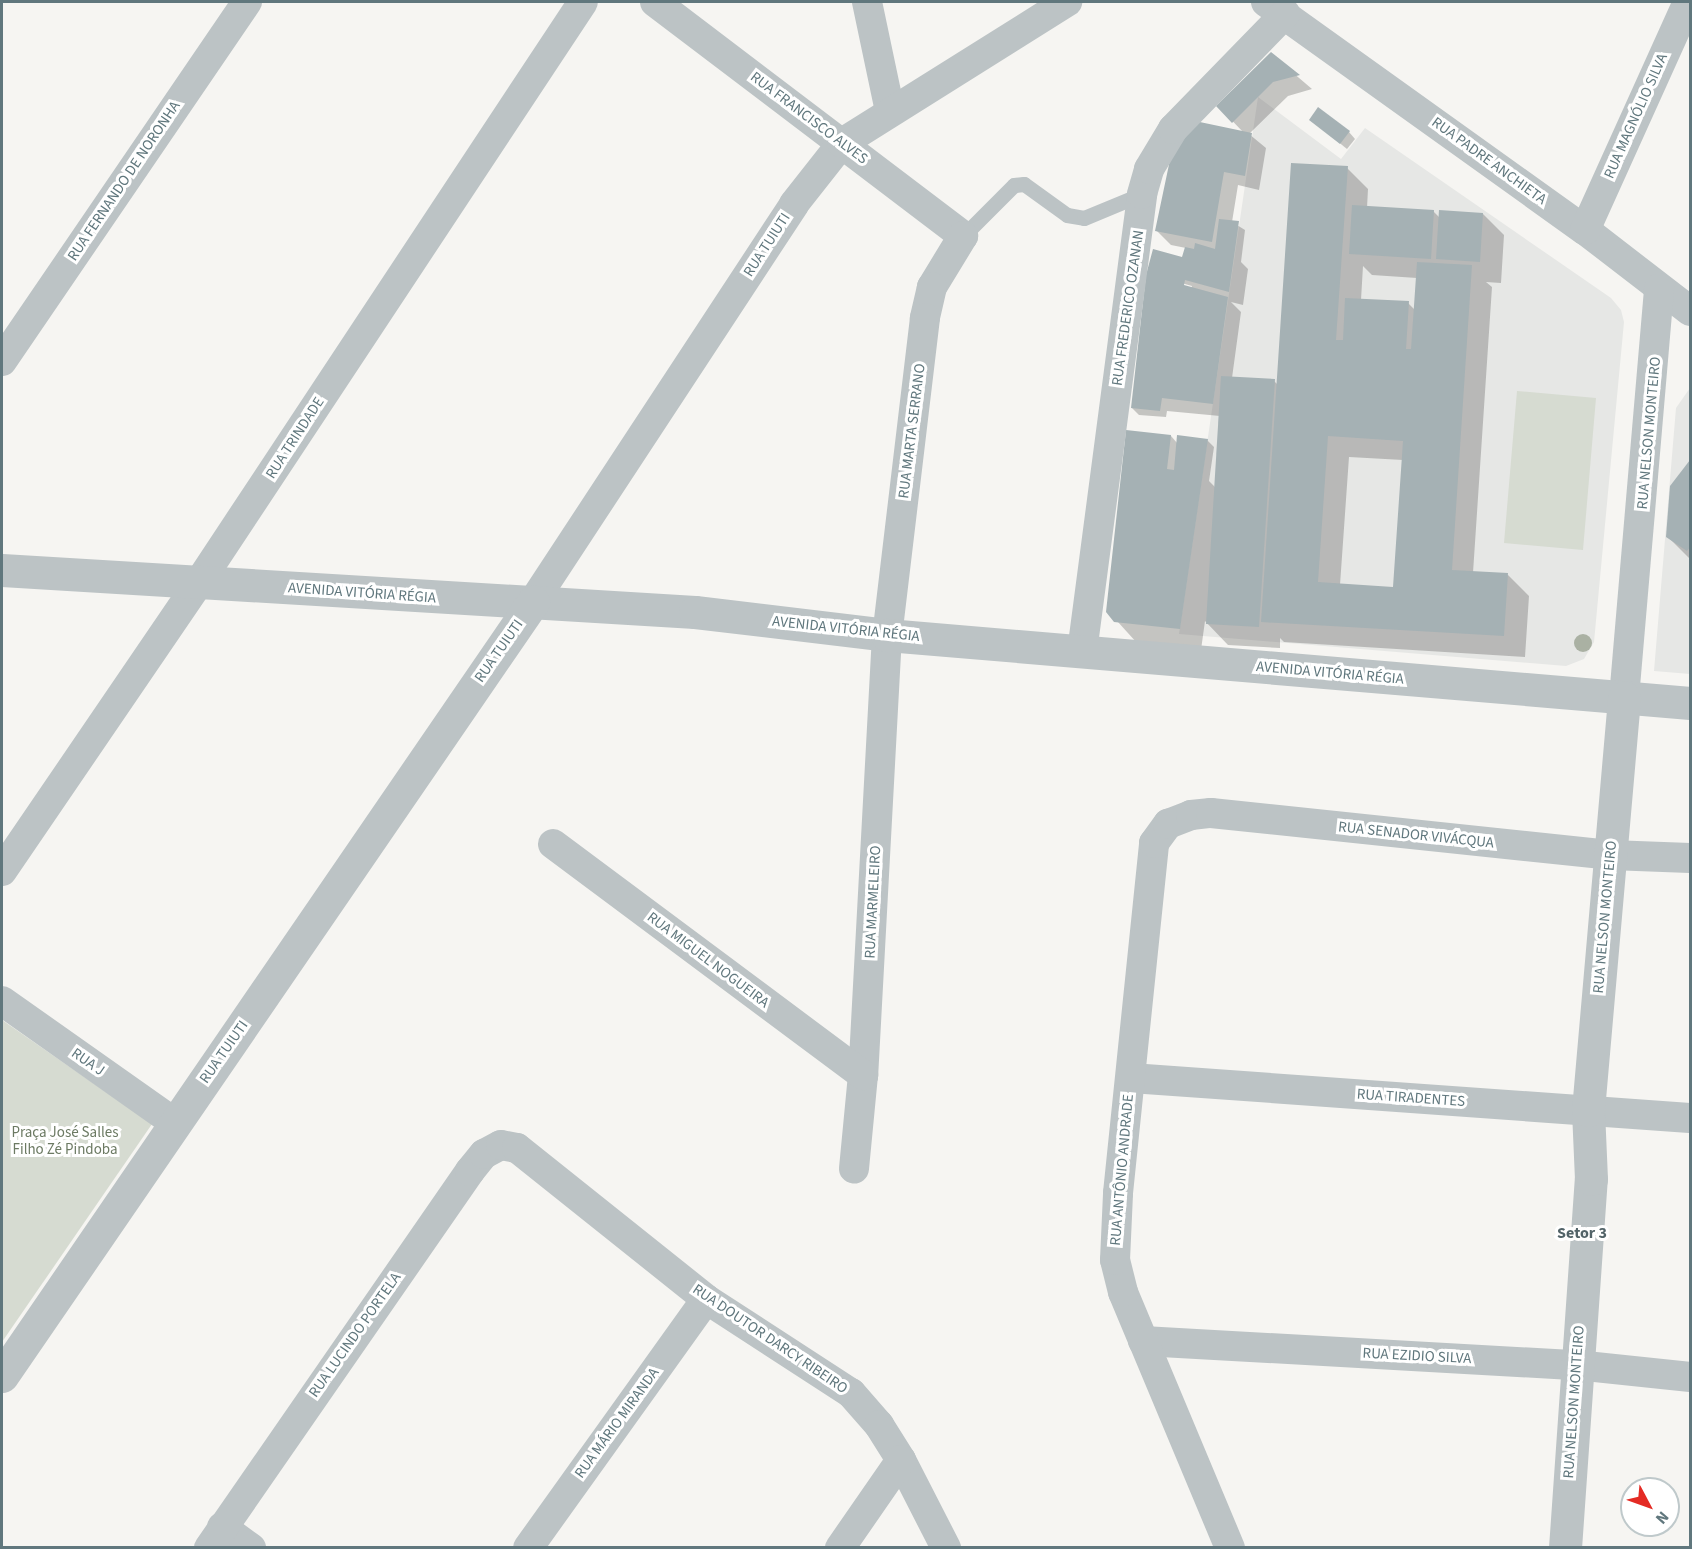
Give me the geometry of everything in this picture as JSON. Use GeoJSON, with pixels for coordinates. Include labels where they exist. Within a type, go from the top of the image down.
{"type":"FeatureCollection","features":[{"type":"Feature","properties":{"kind":"street","name":"RUA FERNANDO DE NORONHA"},"geometry":{"type":"LineString","coordinates":[[2,361],[247,2]]}},
{"type":"Feature","properties":{"kind":"street","name":"RUA TRINDADE"},"geometry":{"type":"LineString","coordinates":[[2,872],[200,582],[583,2]]}},
{"type":"Feature","properties":{"kind":"street","name":"RUA FRANCISCO ALVES"},"geometry":{"type":"LineString","coordinates":[[655,2],[963,236]]}},
{"type":"Feature","properties":{"kind":"street"},"geometry":{"type":"LineString","coordinates":[[867,2],[890,111]]}},
{"type":"Feature","properties":{"kind":"street","name":"RUA TUIUTI"},"geometry":{"type":"LineString","coordinates":[[2,1376],[533,602],[794,204],[842,142],[1067,2]]}},
{"type":"Feature","properties":{"kind":"street","name":"RUA MAGNÓLIO SILVA"},"geometry":{"type":"LineString","coordinates":[[1585,230],[1688,2]]}},
{"type":"Feature","properties":{"kind":"street","name":"RUA PADRE ANCHIETA"},"geometry":{"type":"LineString","coordinates":[[1276,8],[1585,230],[1690,311]]}},
{"type":"Feature","properties":{"kind":"street","name":"RUA FREDERICO OZANAN"},"geometry":{"type":"LineString","coordinates":[[1082,652],[1142,194],[1154,159],[1173,129],[1276,8]]}},
{"type":"Feature","properties":{"kind":"street","name":"RUA MARTA SERRANO"},"geometry":{"type":"LineString","coordinates":[[887,635],[925,318],[932,287],[963,236]]}},
{"type":"Feature","properties":{"kind":"street","name":"RUA NELSON MONTEIRO"},"geometry":{"type":"LineString","coordinates":[[1565,1548],[1576,1365],[1591,1179],[1588,1110],[1659,288]]}},
{"type":"Feature","properties":{"kind":"street","name":"AVENIDA VITÓRIA RÉGIA"},"geometry":{"type":"LineString","coordinates":[[2,570],[383,596],[695,612],[887,635],[1690,703]]}},
{"type":"Feature","properties":{"kind":"street","name":"RUA MARMELEIRO"},"geometry":{"type":"LineString","coordinates":[[854,1169],[863,1075],[887,635]]}},
{"type":"Feature","properties":{"kind":"street","name":"RUA SENADOR VIVÁCQUA"},"geometry":{"type":"LineString","coordinates":[[1154,843],[1168,824],[1191,815],[1211,813],[1610,855],[1690,858]]}},
{"type":"Feature","properties":{"kind":"street","name":"RUA ANTÔNIO ANDRADE"},"geometry":{"type":"LineString","coordinates":[[1154,843],[1115,1260],[1123,1292],[1230,1548]]}},
{"type":"Feature","properties":{"kind":"street","name":"RUA MIGUEL NOGUEIRA"},"geometry":{"type":"LineString","coordinates":[[552,844],[863,1075]]}},
{"type":"Feature","properties":{"kind":"street","name":"RUA J"},"geometry":{"type":"LineString","coordinates":[[2,1001],[175,1123]]}},
{"type":"Feature","properties":{"kind":"street","name":"RUA TIRADENTES"},"geometry":{"type":"LineString","coordinates":[[1131,1078],[1690,1118]]}},
{"type":"Feature","properties":{"kind":"street","name":"RUA LUCINDO PORTELA"},"geometry":{"type":"LineString","coordinates":[[215,1537],[470,1171],[484,1154],[501,1145],[517,1148]]}},
{"type":"Feature","properties":{"kind":"street","name":"RUA DOUTOR DARCY RIBEIRO"},"geometry":{"type":"LineString","coordinates":[[517,1148],[706,1299],[851,1393],[879,1425],[901,1460],[946,1548]]}},
{"type":"Feature","properties":{"kind":"street","name":"RUA MÁRIO MIRANDA"},"geometry":{"type":"LineString","coordinates":[[528,1548],[706,1299]]}},
{"type":"Feature","properties":{"kind":"street","name":"RUA EZIDIO SILVA"},"geometry":{"type":"LineString","coordinates":[[1143,1341],[1576,1365],[1690,1377]]}},
{"type":"Feature","properties":{"kind":"street"},"geometry":{"type":"LineString","coordinates":[[840,1548],[901,1460]]}},
{"type":"Feature","properties":{"kind":"street"},"geometry":{"type":"LineString","coordinates":[[215,1537],[251,1548]]}},
{"type":"Feature","properties":{"kind":"lane"},"geometry":{"type":"LineString","coordinates":[[963,236],[1014,185],[1033,188],[1067,216],[1083,218],[1142,194]]}},
{"type":"Feature","properties":{"kind":"shaded area"},"geometry":{"type":"Polygon","coordinates":[[[1258,97],[1341,159],[1365,128],[1611,298],[1621,310],[1624,322],[1594,642],[1584,659],[1566,666],[1179,634],[1258,97]]]}},
{"type":"Feature","properties":{"kind":"shaded area"},"geometry":{"type":"Polygon","coordinates":[[[1690,388],[1690,674],[1654,671],[1676,408],[1690,388]]]}},
{"type":"Feature","properties":{"kind":"green space"},"geometry":{"type":"Polygon","coordinates":[[[1517,391],[1596,398],[1583,550],[1504,543],[1517,391]]]}},
{"type":"Feature","properties":{"kind":"green space","name":"Praça José Salles Filho Zé Pindoba"},"geometry":{"type":"Polygon","coordinates":[[[2,1020],[152,1124],[2,1342],[2,1020]]]}},
{"type":"Feature","properties":{"kind":"building"},"geometry":{"type":"Polygon","coordinates":[[[1271,52],[1300,75],[1273,82],[1232,123],[1216,106],[1271,52]]]}},
{"type":"Feature","properties":{"kind":"building"},"geometry":{"type":"Polygon","coordinates":[[[1318,107],[1350,131],[1340,144],[1309,120],[1318,107]]]}},
{"type":"Feature","properties":{"kind":"building"},"geometry":{"type":"Polygon","coordinates":[[[1195,121],[1252,133],[1245,176],[1224,172],[1212,242],[1155,231],[1171,155],[1195,121]]]}},
{"type":"Feature","properties":{"kind":"building"},"geometry":{"type":"Polygon","coordinates":[[[1291,163],[1348,166],[1336,340],[1343,340],[1345,298],[1409,301],[1406,349],[1411,349],[1417,262],[1472,265],[1452,570],[1508,573],[1504,636],[1261,622],[1291,163]],[[1328,436],[1318,582],[1393,587],[1403,441],[1328,436]]]}},
{"type":"Feature","properties":{"kind":"building"},"geometry":{"type":"Polygon","coordinates":[[[1352,205],[1434,210],[1431,259],[1349,254],[1352,205]]]}},
{"type":"Feature","properties":{"kind":"building"},"geometry":{"type":"Polygon","coordinates":[[[1439,210],[1483,213],[1480,262],[1436,259],[1439,210]]]}},
{"type":"Feature","properties":{"kind":"building"},"geometry":{"type":"Polygon","coordinates":[[[1219,219],[1239,221],[1229,292],[1185,280],[1184,285],[1228,297],[1213,404],[1162,398],[1160,411],[1131,408],[1146,275],[1153,249],[1182,257],[1185,247],[1194,249],[1195,243],[1215,249],[1219,219]]]}},
{"type":"Feature","properties":{"kind":"building"},"geometry":{"type":"Polygon","coordinates":[[[1221,376],[1275,379],[1259,627],[1206,624],[1221,376]]]}},
{"type":"Feature","properties":{"kind":"building"},"geometry":{"type":"Polygon","coordinates":[[[1126,430],[1171,435],[1167,469],[1174,470],[1177,435],[1208,439],[1180,629],[1114,622],[1106,612],[1126,430]]]}},
{"type":"Feature","properties":{"kind":"building"},"geometry":{"type":"Polygon","coordinates":[[[1690,460],[1690,547],[1687,551],[1666,537],[1670,486],[1690,460]]]}},
{"type":"Feature","properties":{"kind":"district","name":"Setor 3"},"geometry":{"type":"Point","coordinates":[1582,1233]}}]}
